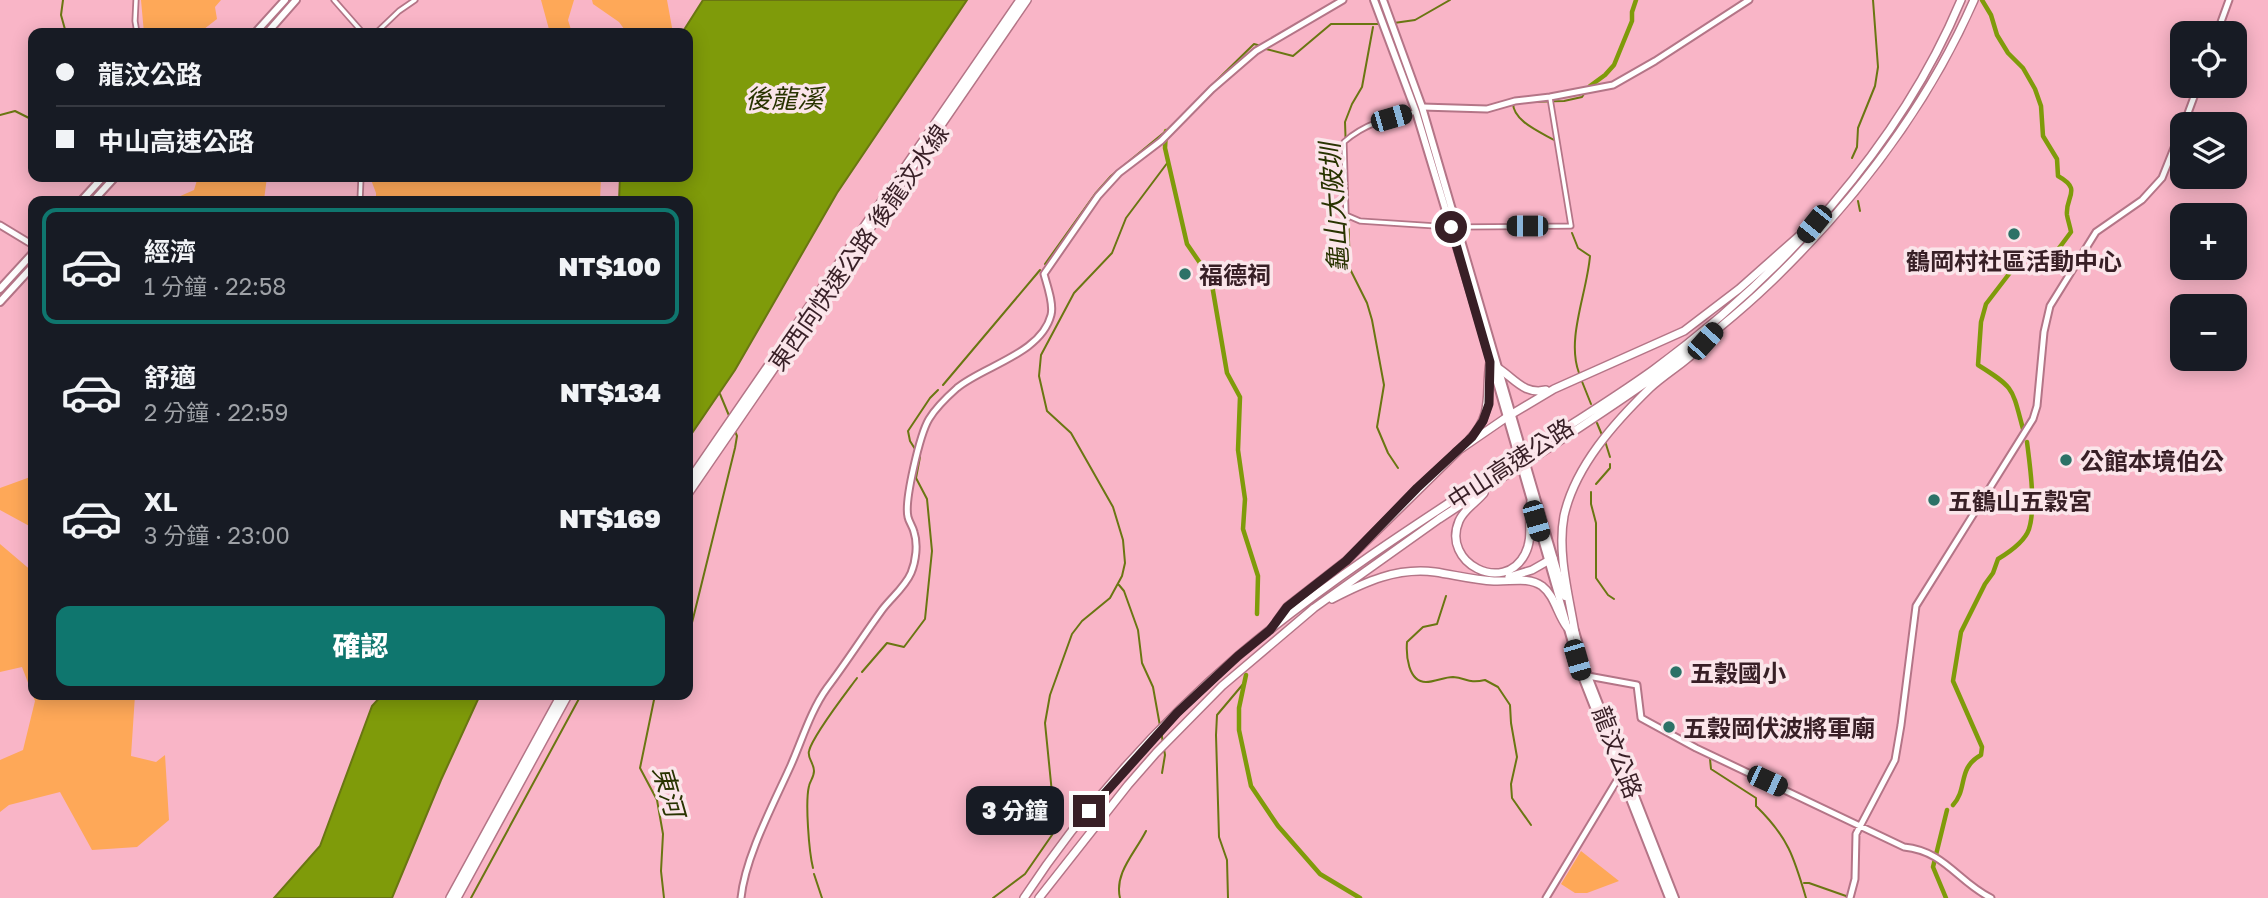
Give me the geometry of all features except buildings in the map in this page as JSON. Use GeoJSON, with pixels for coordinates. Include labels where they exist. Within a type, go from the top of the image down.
{"type":"FeatureCollection","features":[{"type":"Feature","properties":{"kind":"highway","name":"東西向快速公路 後龍汶水線"},"geometry":{"type":"LineString","coordinates":[[693,475],[1020,0]]}},
{"type":"Feature","properties":{"kind":"highway","name":"東西向快速公路 後龍汶水線"},"geometry":{"type":"LineString","coordinates":[[693,487],[1027,0]]}},
{"type":"Feature","properties":{"kind":"highway","name":"中山高速公路"},"geometry":{"type":"LineString","coordinates":[[1535,452],[1652,370],[1765,277],[1814,224],[1883,139],[1927,69],[1961,0]]}},
{"type":"Feature","properties":{"kind":"highway","name":"中山高速公路"},"geometry":{"type":"LineString","coordinates":[[1024,898],[1117,778],[1177,713],[1238,656],[1338,578],[1615,404],[1715,330],[1777,276],[1838,211],[1898,135],[1942,62],[1974,0]]}},
{"type":"Feature","properties":{"kind":"highway"},"geometry":{"type":"LineString","coordinates":[[1456,452],[1554,389],[1685,331],[1739,289],[1814,224]]}},
{"type":"Feature","properties":{"kind":"highway"},"geometry":{"type":"LineString","coordinates":[[1576,633],[1563,541],[1564,517],[1572,492],[1586,463],[1611,429],[1650,388],[1694,353],[1715,330]]}},
{"type":"Feature","properties":{"kind":"highway"},"geometry":{"type":"LineString","coordinates":[[1270,630],[1287,607],[1346,561],[1478,430],[1487,413],[1490,362]]}},
{"type":"Feature","properties":{"kind":"highway"},"geometry":{"type":"LineString","coordinates":[[1498,368],[1517,385],[1526,389],[1542,392],[1554,389]]}},
{"type":"Feature","properties":{"kind":"highway","name":"中山高速公路"},"geometry":{"type":"LineString","coordinates":[[1039,898],[1102,816],[1156,753],[1222,686],[1310,611],[1491,485],[1506,470]]}},
{"type":"Feature","properties":{"kind":"highway"},"geometry":{"type":"LineString","coordinates":[[1491,485],[1465,510],[1456,533],[1461,555],[1479,571],[1499,573],[1520,562],[1529,544],[1528,512],[1531,501]]}},
{"type":"Feature","properties":{"kind":"highway"},"geometry":{"type":"LineString","coordinates":[[1495,581],[1532,570],[1550,559]]}},
{"type":"Feature","properties":{"kind":"highway"},"geometry":{"type":"LineString","coordinates":[[1310,611],[1374,578],[1398,572],[1436,572],[1495,581],[1528,580],[1545,587],[1559,617],[1567,627]]}},
{"type":"Feature","properties":{"kind":"highway"},"geometry":{"type":"LineString","coordinates":[[450,898],[558,700]]}},
{"type":"Feature","properties":{"kind":"highway"},"geometry":{"type":"LineString","coordinates":[[457,898],[565,700]]}},
{"type":"Feature","properties":{"kind":"main road"},"geometry":{"type":"LineString","coordinates":[[260,28],[285,0]]}},
{"type":"Feature","properties":{"kind":"main road"},"geometry":{"type":"LineString","coordinates":[[271,28],[296,0]]}},
{"type":"Feature","properties":{"kind":"main road"},"geometry":{"type":"LineString","coordinates":[[1374,0],[1393,42]]}},
{"type":"Feature","properties":{"kind":"main road"},"geometry":{"type":"LineString","coordinates":[[1382,0],[1393,42]]}},
{"type":"Feature","properties":{"kind":"main road","name":"龍汶公路"},"geometry":{"type":"LineString","coordinates":[[1393,42],[1419,110],[1498,368],[1531,501],[1576,633],[1576,646]]}},
{"type":"Feature","properties":{"kind":"main road"},"geometry":{"type":"LineString","coordinates":[[86,196],[98,182]]}},
{"type":"Feature","properties":{"kind":"main road"},"geometry":{"type":"LineString","coordinates":[[98,196],[110,182]]}},
{"type":"Feature","properties":{"kind":"main road","name":"龍汶公路"},"geometry":{"type":"LineString","coordinates":[[1454,227],[1490,362],[1510,415],[1567,627],[1668,888],[1675,898]]}},
{"type":"Feature","properties":{"kind":"main road"},"geometry":{"type":"LineString","coordinates":[[0,289],[28,258]]}},
{"type":"Feature","properties":{"kind":"main road"},"geometry":{"type":"LineString","coordinates":[[0,302],[28,271]]}},
{"type":"Feature","properties":{"kind":"main road","name":"龍汶公路"},"geometry":{"type":"LineString","coordinates":[[1668,888],[1669,898]]}},
{"type":"Feature","properties":{"kind":"street"},"geometry":{"type":"LineString","coordinates":[[136,0],[136,28]]}},
{"type":"Feature","properties":{"kind":"street"},"geometry":{"type":"LineString","coordinates":[[334,0],[359,28]]}},
{"type":"Feature","properties":{"kind":"street"},"geometry":{"type":"LineString","coordinates":[[381,28],[399,10],[415,0]]}},
{"type":"Feature","properties":{"kind":"street"},"geometry":{"type":"LineString","coordinates":[[741,898],[751,859],[825,691],[912,571],[917,546],[908,516],[908,498],[917,454],[928,420],[958,387],[1015,356],[1036,339],[1048,324],[1052,312],[1044,274],[1098,196],[1119,173],[1168,134],[1212,89],[1256,51],[1343,0]]}},
{"type":"Feature","properties":{"kind":"street"},"geometry":{"type":"LineString","coordinates":[[1550,99],[1571,226],[1454,227],[1360,221],[1346,215],[1344,142],[1357,130],[1419,110],[1487,109],[1515,101],[1550,99],[1613,85],[1749,0]]}},
{"type":"Feature","properties":{"kind":"street"},"geometry":{"type":"LineString","coordinates":[[2222,21],[2230,0]]}},
{"type":"Feature","properties":{"kind":"street"},"geometry":{"type":"LineString","coordinates":[[1850,898],[1855,879],[1856,834],[1895,760],[1916,606],[2033,419],[2050,306],[2096,232],[2141,200],[2162,178],[2170,158]]}},
{"type":"Feature","properties":{"kind":"street"},"geometry":{"type":"LineString","coordinates":[[0,225],[28,242]]}},
{"type":"Feature","properties":{"kind":"street"},"geometry":{"type":"LineString","coordinates":[[1585,675],[1637,685],[1641,718],[1696,748],[1904,847],[1917,848],[1937,858],[1948,864],[1982,894],[1991,898]]}},
{"type":"Feature","properties":{"kind":"street"},"geometry":{"type":"LineString","coordinates":[[1546,898],[1622,772]]}},
{"type":"Feature","properties":{"kind":"shaded area"},"geometry":{"type":"Polygon","coordinates":[[[141,0],[221,0],[215,7],[217,19],[205,28],[144,28],[141,0]]]}},
{"type":"Feature","properties":{"kind":"shaded area"},"geometry":{"type":"Polygon","coordinates":[[[541,0],[574,0],[568,20],[570,28],[549,28],[541,0]]]}},
{"type":"Feature","properties":{"kind":"shaded area"},"geometry":{"type":"Polygon","coordinates":[[[592,0],[667,0],[672,28],[623,28],[593,4],[592,0]]]}},
{"type":"Feature","properties":{"kind":"shaded area"},"geometry":{"type":"Polygon","coordinates":[[[196,182],[266,182],[265,196],[180,196],[194,190],[196,182]]]}},
{"type":"Feature","properties":{"kind":"shaded area"},"geometry":{"type":"Polygon","coordinates":[[[372,182],[601,182],[600,196],[376,196],[372,182]]]}},
{"type":"Feature","properties":{"kind":"shaded area"},"geometry":{"type":"Polygon","coordinates":[[[28,478],[28,525],[0,510],[0,488],[28,478]]]}},
{"type":"Feature","properties":{"kind":"shaded area"},"geometry":{"type":"Polygon","coordinates":[[[0,544],[28,568],[28,683],[22,667],[0,672],[0,544]]]}},
{"type":"Feature","properties":{"kind":"shaded area"},"geometry":{"type":"Polygon","coordinates":[[[135,700],[131,756],[156,762],[165,755],[169,820],[137,847],[92,850],[60,792],[9,805],[0,812],[0,760],[23,750],[35,701],[135,700]]]}},
{"type":"Feature","properties":{"kind":"shaded area"},"geometry":{"type":"Polygon","coordinates":[[[1581,851],[1619,881],[1587,893],[1575,893],[1561,884],[1581,851]]]}},
{"type":"Feature","properties":{"kind":"water","name":"後龍溪"},"geometry":{"type":"Polygon","coordinates":[[[703,0],[967,0],[837,193],[735,370],[693,432],[693,196],[619,196],[620,182],[693,182],[693,28],[685,28],[703,0]]]}},
{"type":"Feature","properties":{"kind":"water"},"geometry":{"type":"Polygon","coordinates":[[[377,700],[478,700],[392,898],[274,898],[320,846],[372,706],[377,700]]]}},
{"type":"Feature","properties":{"kind":"waterway"},"geometry":{"type":"LineString","coordinates":[[63,0],[61,15],[65,28]]}},
{"type":"Feature","properties":{"kind":"waterway"},"geometry":{"type":"LineString","coordinates":[[1394,23],[1415,20],[1450,0]]}},
{"type":"Feature","properties":{"kind":"waterway"},"geometry":{"type":"LineString","coordinates":[[1590,86],[1614,65],[1632,21],[1636,0]]}},
{"type":"Feature","properties":{"kind":"waterway"},"geometry":{"type":"LineString","coordinates":[[1852,158],[1857,147],[1858,128],[1875,86],[1878,67],[1873,0]]}},
{"type":"Feature","properties":{"kind":"waterway"},"geometry":{"type":"LineString","coordinates":[[1982,0],[1991,15],[1997,35],[2008,53],[2023,68],[2035,89],[2041,106],[2043,136],[2057,159],[2058,176],[2070,185],[2071,189],[2067,208],[2071,232],[2051,259],[2022,257],[1986,304],[1981,322],[1978,365],[2010,390],[2023,429]]}},
{"type":"Feature","properties":{"kind":"waterway"},"geometry":{"type":"LineString","coordinates":[[1266,49],[1293,56],[1331,24],[1381,24]]}},
{"type":"Feature","properties":{"kind":"waterway","name":"龜山大陂圳"},"geometry":{"type":"LineString","coordinates":[[1373,27],[1362,87],[1345,122],[1350,269],[1367,303],[1372,320],[1384,385],[1377,427],[1398,468]]}},
{"type":"Feature","properties":{"kind":"waterway"},"geometry":{"type":"LineString","coordinates":[[1211,86],[1254,44],[1261,46]]}},
{"type":"Feature","properties":{"kind":"waterway"},"geometry":{"type":"LineString","coordinates":[[1525,102],[1564,101],[1582,97],[1586,91]]}},
{"type":"Feature","properties":{"kind":"waterway"},"geometry":{"type":"LineString","coordinates":[[1045,264],[1111,176],[1166,131],[1200,98]]}},
{"type":"Feature","properties":{"kind":"waterway"},"geometry":{"type":"LineString","coordinates":[[1513,103],[1522,121],[1554,140]]}},
{"type":"Feature","properties":{"kind":"waterway"},"geometry":{"type":"LineString","coordinates":[[0,115],[15,111],[28,118]]}},
{"type":"Feature","properties":{"kind":"waterway"},"geometry":{"type":"LineString","coordinates":[[1166,131],[1165,148],[1187,244],[1211,279],[1227,373],[1240,397],[1238,450],[1245,499],[1243,529],[1258,576],[1257,614]]}},
{"type":"Feature","properties":{"kind":"waterway"},"geometry":{"type":"LineString","coordinates":[[993,898],[1025,874],[1052,835],[1055,823],[1045,723],[1050,695],[1072,634],[1082,621],[1110,598],[1122,576],[1125,563],[1123,540],[1113,507],[1071,433],[1047,411],[1039,376],[1041,355],[1074,293],[1112,253],[1126,218],[1168,162]]}},
{"type":"Feature","properties":{"kind":"waterway"},"geometry":{"type":"LineString","coordinates":[[1858,201],[1860,211]]}},
{"type":"Feature","properties":{"kind":"waterway"},"geometry":{"type":"LineString","coordinates":[[1572,233],[1578,248],[1590,256],[1576,331],[1579,373]]}},
{"type":"Feature","properties":{"kind":"waterway"},"geometry":{"type":"LineString","coordinates":[[943,385],[1040,270]]}},
{"type":"Feature","properties":{"kind":"waterway"},"geometry":{"type":"LineString","coordinates":[[1581,379],[1591,404]]}},
{"type":"Feature","properties":{"kind":"waterway"},"geometry":{"type":"LineString","coordinates":[[915,449],[908,431],[938,390]]}},
{"type":"Feature","properties":{"kind":"waterway","name":"東河"},"geometry":{"type":"LineString","coordinates":[[720,394],[730,418]]}},
{"type":"Feature","properties":{"kind":"waterway"},"geometry":{"type":"LineString","coordinates":[[1597,423],[1602,435]]}},
{"type":"Feature","properties":{"kind":"waterway","name":"東河"},"geometry":{"type":"LineString","coordinates":[[693,619],[735,448],[737,436],[734,429]]}},
{"type":"Feature","properties":{"kind":"waterway"},"geometry":{"type":"LineString","coordinates":[[1605,441],[1610,457]]}},
{"type":"Feature","properties":{"kind":"waterway"},"geometry":{"type":"LineString","coordinates":[[1953,805],[1958,799],[1966,772],[1981,755],[1982,747],[1953,681],[1961,632],[1998,559],[2020,542],[2029,529],[2032,498],[2027,442]]}},
{"type":"Feature","properties":{"kind":"waterway"},"geometry":{"type":"LineString","coordinates":[[862,672],[887,643],[904,647],[925,619],[932,551],[927,499],[916,478],[920,457]]}},
{"type":"Feature","properties":{"kind":"waterway"},"geometry":{"type":"LineString","coordinates":[[1596,484],[1610,468],[1610,464]]}},
{"type":"Feature","properties":{"kind":"waterway"},"geometry":{"type":"LineString","coordinates":[[1591,492],[1596,523],[1596,578],[1614,599]]}},
{"type":"Feature","properties":{"kind":"waterway"},"geometry":{"type":"LineString","coordinates":[[1119,585],[1124,591],[1138,630],[1142,663],[1153,687],[1160,726]]}},
{"type":"Feature","properties":{"kind":"waterway","name":"龜山大陂圳"},"geometry":{"type":"LineString","coordinates":[[1446,596],[1437,624],[1423,627],[1407,642],[1409,667],[1420,681],[1453,677],[1471,681],[1485,680],[1498,687],[1510,705],[1517,757],[1511,784],[1512,798],[1531,825]]}},
{"type":"Feature","properties":{"kind":"waterway"},"geometry":{"type":"LineString","coordinates":[[1246,675],[1239,708],[1239,730],[1251,786],[1278,826],[1320,874],[1360,898]]}},
{"type":"Feature","properties":{"kind":"waterway"},"geometry":{"type":"LineString","coordinates":[[813,868],[807,803],[814,771],[809,751],[823,725],[857,678]]}},
{"type":"Feature","properties":{"kind":"waterway"},"geometry":{"type":"LineString","coordinates":[[1228,898],[1227,860],[1219,837],[1217,715],[1244,683]]}},
{"type":"Feature","properties":{"kind":"waterway"},"geometry":{"type":"LineString","coordinates":[[471,898],[578,700]]}},
{"type":"Feature","properties":{"kind":"waterway","name":"東河"},"geometry":{"type":"LineString","coordinates":[[654,700],[640,768],[657,800],[663,834],[661,871],[664,898]]}},
{"type":"Feature","properties":{"kind":"waterway"},"geometry":{"type":"LineString","coordinates":[[1161,731],[1163,743]]}},
{"type":"Feature","properties":{"kind":"waterway"},"geometry":{"type":"LineString","coordinates":[[1162,773],[1164,749]]}},
{"type":"Feature","properties":{"kind":"waterway"},"geometry":{"type":"LineString","coordinates":[[1710,759],[1711,769],[1756,798],[1756,806],[1783,838],[1798,871],[1806,898]]}},
{"type":"Feature","properties":{"kind":"waterway"},"geometry":{"type":"LineString","coordinates":[[1946,898],[1933,867],[1947,810]]}},
{"type":"Feature","properties":{"kind":"waterway"},"geometry":{"type":"LineString","coordinates":[[1120,898],[1123,872],[1146,831]]}},
{"type":"Feature","properties":{"kind":"waterway"},"geometry":{"type":"LineString","coordinates":[[814,874],[822,898]]}},
{"type":"Feature","properties":{"kind":"waterway"},"geometry":{"type":"LineString","coordinates":[[1804,883],[1846,896]]}},
{"type":"Feature","properties":{"kind":"place","name":"鶴岡村社區活動中心"},"geometry":{"type":"Point","coordinates":[2014,234]}},
{"type":"Feature","properties":{"kind":"place","name":"福德祠"},"geometry":{"type":"Point","coordinates":[1185,274]}},
{"type":"Feature","properties":{"kind":"place","name":"公館本境伯公"},"geometry":{"type":"Point","coordinates":[2066,460]}},
{"type":"Feature","properties":{"kind":"place","name":"五鶴山五穀宮"},"geometry":{"type":"Point","coordinates":[1934,500]}},
{"type":"Feature","properties":{"kind":"place","name":"五穀國小"},"geometry":{"type":"Point","coordinates":[1676,672]}},
{"type":"Feature","properties":{"kind":"place","name":"五穀岡伏波將軍廟"},"geometry":{"type":"Point","coordinates":[1669,727]}},
{"type":"Feature","properties":{"kind":"route"},"geometry":{"type":"LineString","coordinates":[[1089,811],[1177,713],[1270,630],[1287,607],[1346,561],[1417,488],[1472,437],[1483,421],[1489,404],[1490,362],[1451,227]]}}]}
